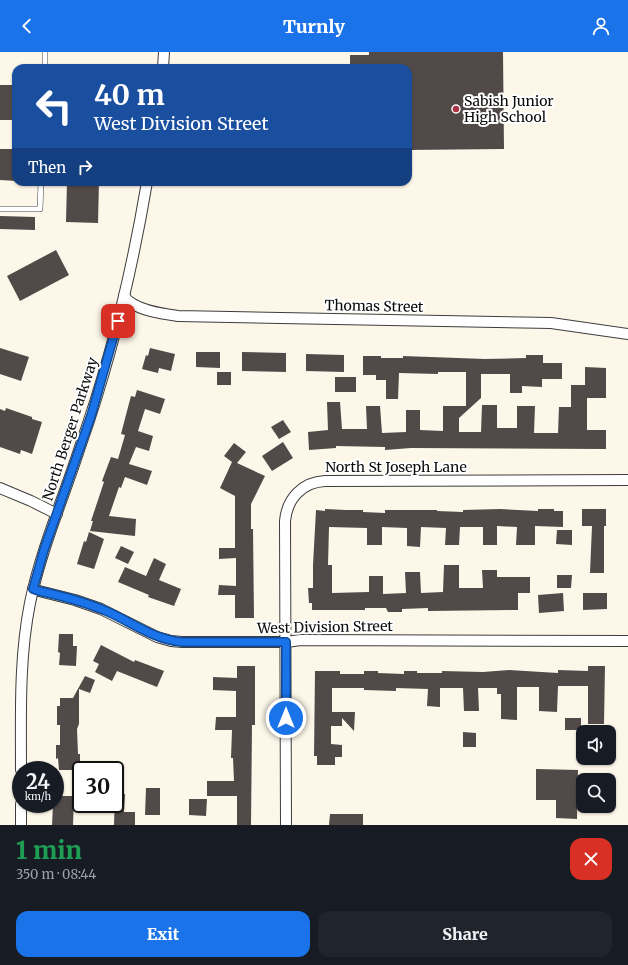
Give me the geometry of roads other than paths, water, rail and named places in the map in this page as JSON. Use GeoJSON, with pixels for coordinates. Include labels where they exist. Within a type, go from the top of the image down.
{"type":"FeatureCollection","features":[{"type":"Feature","properties":{"kind":"street"},"geometry":{"type":"LineString","coordinates":[[163,64],[164,52]]}},
{"type":"Feature","properties":{"kind":"street","name":"North Berger Parkway"},"geometry":{"type":"LineString","coordinates":[[21,761],[22,669],[27,620],[33,589],[44,550],[100,386],[124,296],[146,186]]}},
{"type":"Feature","properties":{"kind":"street","name":"Thomas Street"},"geometry":{"type":"LineString","coordinates":[[124,296],[127,301],[143,308],[178,316],[550,323],[628,334]]}},
{"type":"Feature","properties":{"kind":"street","name":"North St Joseph Lane"},"geometry":{"type":"LineString","coordinates":[[286,825],[286,516],[287,508],[292,498],[306,485],[325,481],[628,480]]}},
{"type":"Feature","properties":{"kind":"street"},"geometry":{"type":"LineString","coordinates":[[0,488],[57,514]]}},
{"type":"Feature","properties":{"kind":"street","name":"West Division Street"},"geometry":{"type":"LineString","coordinates":[[33,589],[75,600],[101,609],[152,635],[171,641],[182,642],[286,642],[301,640],[628,641]]}},
{"type":"Feature","properties":{"kind":"street"},"geometry":{"type":"LineString","coordinates":[[21,813],[21,825]]}},
{"type":"Feature","properties":{"kind":"lane"},"geometry":{"type":"LineString","coordinates":[[45,52],[45,64]]}},
{"type":"Feature","properties":{"kind":"lane"},"geometry":{"type":"LineString","coordinates":[[0,209],[40,210],[41,186]]}},
{"type":"Feature","properties":{"kind":"place","name":"Sabish Junior High School"},"geometry":{"type":"Point","coordinates":[456,109]}}]}
